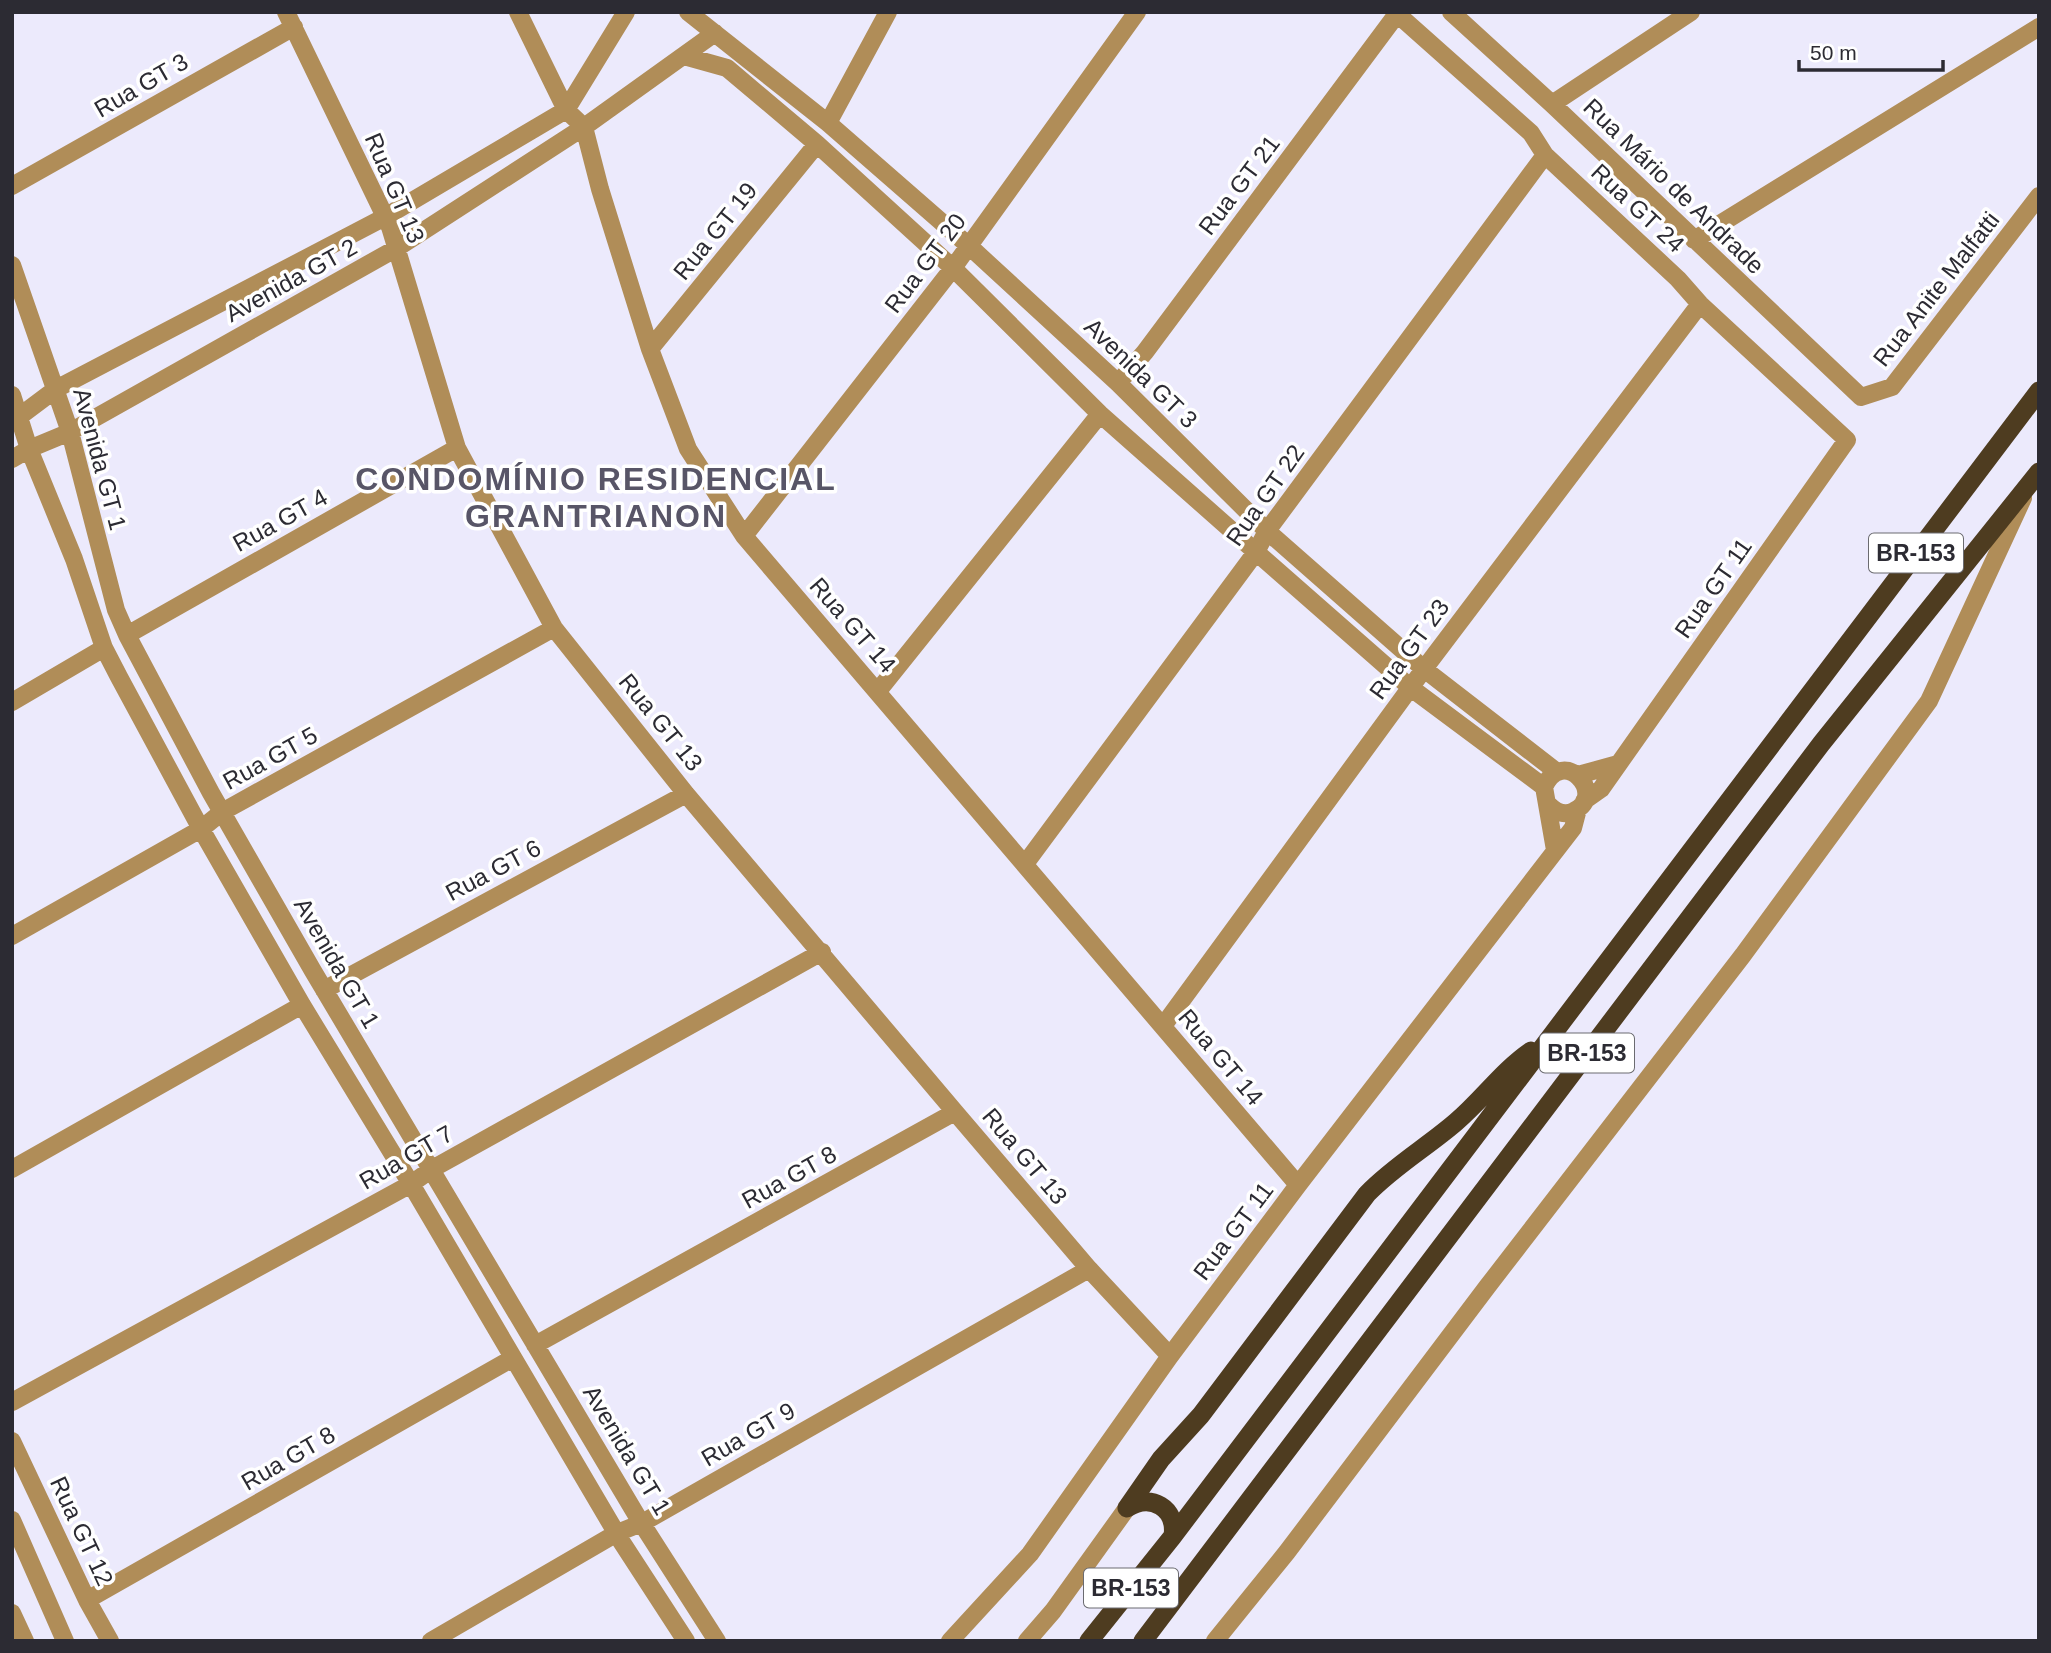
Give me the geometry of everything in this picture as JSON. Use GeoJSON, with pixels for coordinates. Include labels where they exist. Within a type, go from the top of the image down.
{"type":"FeatureCollection","features":[{"type":"Feature","properties":{"kind":"highway","name":"BR-153"},"geometry":{"type":"LineString","coordinates":[[1089,1641],[1173,1536],[2039,391]]}},
{"type":"Feature","properties":{"kind":"highway","name":"BR-153"},"geometry":{"type":"LineString","coordinates":[[1143,1641],[1821,744],[2034,478]]}},
{"type":"Feature","properties":{"kind":"highway"},"geometry":{"type":"LineString","coordinates":[[1128,1508],[1161,1459],[1201,1415],[1367,1194],[1396,1167],[1456,1122],[1508,1069],[1544,1044]]}},
{"type":"Feature","properties":{"kind":"highway"},"geometry":{"type":"LineString","coordinates":[[1128,1508],[1142,1501],[1158,1503],[1170,1514],[1173,1536]]}},
{"type":"Feature","properties":{"kind":"street"},"geometry":{"type":"LineString","coordinates":[[518,12],[566,110],[584,127]]}},
{"type":"Feature","properties":{"kind":"street"},"geometry":{"type":"LineString","coordinates":[[566,110],[626,12]]}},
{"type":"Feature","properties":{"kind":"street","name":"Avenida GT 3"},"geometry":{"type":"LineString","coordinates":[[688,12],[828,122],[969,246],[1118,383],[1267,531],[1424,669],[1557,772]]}},
{"type":"Feature","properties":{"kind":"street"},"geometry":{"type":"LineString","coordinates":[[828,122],[888,12]]}},
{"type":"Feature","properties":{"kind":"street","name":"Rua GT 20"},"geometry":{"type":"LineString","coordinates":[[744,536],[953,268],[1137,12]]}},
{"type":"Feature","properties":{"kind":"street","name":"Rua Mário de Andrade"},"geometry":{"type":"LineString","coordinates":[[1451,12],[1861,397]]}},
{"type":"Feature","properties":{"kind":"street"},"geometry":{"type":"LineString","coordinates":[[1552,104],[1691,12]]}},
{"type":"Feature","properties":{"kind":"street","name":"Rua GT 24"},"geometry":{"type":"LineString","coordinates":[[1396,13],[1531,133],[1545,155],[1847,440]]}},
{"type":"Feature","properties":{"kind":"street","name":"Rua GT 21"},"geometry":{"type":"LineString","coordinates":[[1118,383],[1145,352],[1396,13]]}},
{"type":"Feature","properties":{"kind":"street","name":"Rua GT 3"},"geometry":{"type":"LineString","coordinates":[[12,186],[290,20]]}},
{"type":"Feature","properties":{"kind":"street","name":"Rua GT 13"},"geometry":{"type":"LineString","coordinates":[[290,20],[385,217],[397,248],[457,448],[554,628],[686,793],[955,1112],[1088,1269],[1170,1356]]}},
{"type":"Feature","properties":{"kind":"street"},"geometry":{"type":"LineString","coordinates":[[1694,240],[2039,27]]}},
{"type":"Feature","properties":{"kind":"street","name":"Avenida GT 2"},"geometry":{"type":"LineString","coordinates":[[12,459],[70,432],[397,248],[584,127],[715,33]]}},
{"type":"Feature","properties":{"kind":"street"},"geometry":{"type":"LineString","coordinates":[[684,56],[727,68],[817,144],[953,268],[1100,414],[1256,552],[1411,688],[1544,787]]}},
{"type":"Feature","properties":{"kind":"street","name":"Avenida GT 2"},"geometry":{"type":"LineString","coordinates":[[16,420],[56,390],[385,217],[566,110]]}},
{"type":"Feature","properties":{"kind":"street","name":"Rua GT 14"},"geometry":{"type":"LineString","coordinates":[[584,127],[600,189],[650,349],[688,449],[744,536],[1298,1185]]}},
{"type":"Feature","properties":{"kind":"street","name":"Rua GT 19"},"geometry":{"type":"LineString","coordinates":[[650,349],[817,144]]}},
{"type":"Feature","properties":{"kind":"street","name":"Rua GT 22"},"geometry":{"type":"LineString","coordinates":[[1025,864],[1545,155]]}},
{"type":"Feature","properties":{"kind":"street","name":"Rua Anite Malfatti"},"geometry":{"type":"LineString","coordinates":[[1861,397],[1892,387],[2039,196]]}},
{"type":"Feature","properties":{"kind":"street","name":"Avenida GT 1"},"geometry":{"type":"LineString","coordinates":[[12,265],[70,432],[116,610],[127,635],[222,812],[324,990],[642,1523],[718,1641]]}},
{"type":"Feature","properties":{"kind":"street","name":"Rua GT 23"},"geometry":{"type":"LineString","coordinates":[[1163,1026],[1424,669],[1700,304]]}},
{"type":"Feature","properties":{"kind":"street","name":"Avenida GT 1"},"geometry":{"type":"LineString","coordinates":[[12,395],[16,420],[74,559],[104,648],[201,829],[302,1005],[617,1533],[686,1641]]}},
{"type":"Feature","properties":{"kind":"street"},"geometry":{"type":"LineString","coordinates":[[878,691],[1100,414]]}},
{"type":"Feature","properties":{"kind":"street","name":"Rua GT 11"},"geometry":{"type":"LineString","coordinates":[[950,1641],[1030,1554],[1170,1356],[1573,828],[1581,805],[1601,789],[1847,440]]}},
{"type":"Feature","properties":{"kind":"street","name":"Rua GT 4"},"geometry":{"type":"LineString","coordinates":[[127,635],[457,448]]}},
{"type":"Feature","properties":{"kind":"street"},"geometry":{"type":"LineString","coordinates":[[1215,1641],[1287,1552],[1495,1276],[1743,955],[1929,701],[2034,478]]}},
{"type":"Feature","properties":{"kind":"street","name":"Rua GT 5"},"geometry":{"type":"LineString","coordinates":[[12,936],[201,829],[222,812],[554,628]]}},
{"type":"Feature","properties":{"kind":"street"},"geometry":{"type":"LineString","coordinates":[[12,702],[104,648]]}},
{"type":"Feature","properties":{"kind":"street"},"geometry":{"type":"LineString","coordinates":[[1555,850],[1549,805],[1545,799],[1544,787],[1547,780],[1557,772],[1578,775],[1618,765]]}},
{"type":"Feature","properties":{"kind":"street"},"geometry":{"type":"LineString","coordinates":[[1549,805],[1563,813],[1581,805],[1587,792],[1578,775]]}},
{"type":"Feature","properties":{"kind":"street","name":"Rua GT 6"},"geometry":{"type":"LineString","coordinates":[[324,990],[686,793]]}},
{"type":"Feature","properties":{"kind":"street","name":"Rua GT 7"},"geometry":{"type":"LineString","coordinates":[[12,1402],[411,1184],[432,1169],[822,952]]}},
{"type":"Feature","properties":{"kind":"street"},"geometry":{"type":"LineString","coordinates":[[12,1169],[302,1005]]}},
{"type":"Feature","properties":{"kind":"street","name":"Rua GT 8"},"geometry":{"type":"LineString","coordinates":[[535,1345],[955,1112]]}},
{"type":"Feature","properties":{"kind":"street","name":"Rua GT 9"},"geometry":{"type":"LineString","coordinates":[[431,1641],[617,1533],[642,1523],[1088,1269]]}},
{"type":"Feature","properties":{"kind":"street","name":"Rua GT 8"},"geometry":{"type":"LineString","coordinates":[[87,1600],[513,1358]]}},
{"type":"Feature","properties":{"kind":"street","name":"Rua GT 12"},"geometry":{"type":"LineString","coordinates":[[12,1441],[87,1600],[110,1641]]}},
{"type":"Feature","properties":{"kind":"street"},"geometry":{"type":"LineString","coordinates":[[1027,1641],[1128,1508]]}},
{"type":"Feature","properties":{"kind":"street"},"geometry":{"type":"LineString","coordinates":[[12,1520],[65,1641]]}},
{"type":"Feature","properties":{"kind":"street"},"geometry":{"type":"LineString","coordinates":[[12,1613],[25,1641]]}},
{"type":"Feature","properties":{"kind":"district","name":"CONDOMÍNIO RESIDENCIAL GRANTRIANON"},"geometry":{"type":"Point","coordinates":[596,498]}}]}
